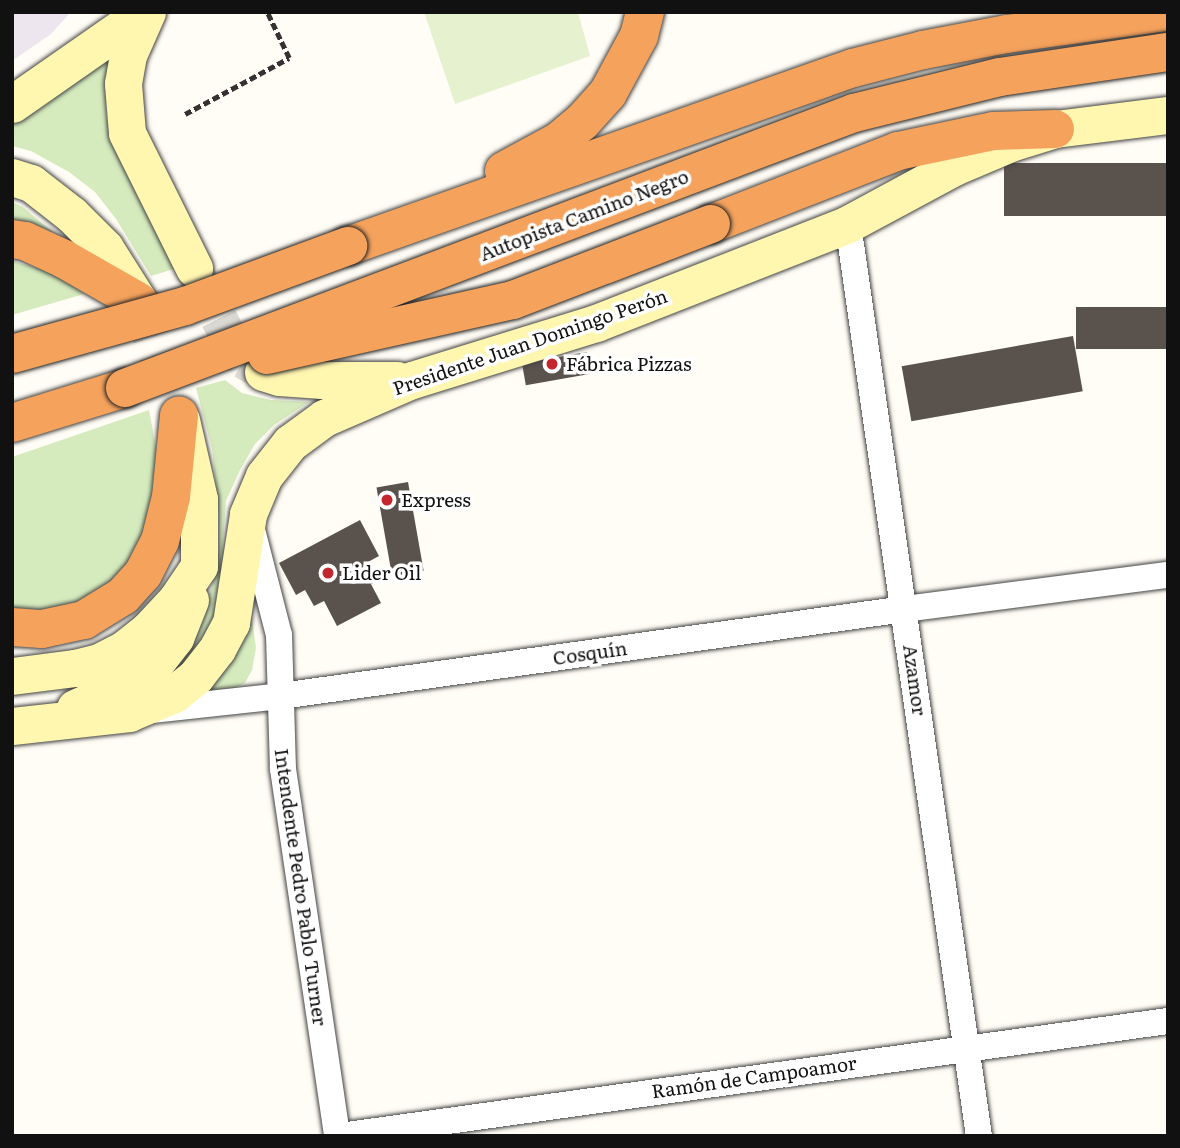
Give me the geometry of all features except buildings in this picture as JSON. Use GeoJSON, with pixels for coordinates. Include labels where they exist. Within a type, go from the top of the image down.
{"type":"FeatureCollection","features":[{"type":"Feature","properties":{"kind":"highway"},"geometry":{"type":"LineString","coordinates":[[348,246],[522,163],[559,141],[582,122],[608,93],[639,36],[645,12]]}},
{"type":"Feature","properties":{"kind":"highway"},"geometry":{"type":"LineString","coordinates":[[12,354],[185,306],[853,68],[923,50],[1007,34],[1168,12]]}},
{"type":"Feature","properties":{"kind":"highway","name":"Autopista Camino Negro"},"geometry":{"type":"LineString","coordinates":[[12,423],[125,388],[854,113],[1000,77],[1168,52]]}},
{"type":"Feature","properties":{"kind":"highway"},"geometry":{"type":"LineString","coordinates":[[125,388],[513,300],[898,151],[994,131],[1055,129]]}},
{"type":"Feature","properties":{"kind":"highway"},"geometry":{"type":"LineString","coordinates":[[12,239],[25,241],[64,259],[139,302]]}},
{"type":"Feature","properties":{"kind":"highway"},"geometry":{"type":"LineString","coordinates":[[13,627],[42,629],[85,620],[123,596],[143,574],[160,541],[171,497],[176,408]]}},
{"type":"Feature","properties":{"kind":"street"},"geometry":{"type":"LineString","coordinates":[[12,104],[145,12]]}},
{"type":"Feature","properties":{"kind":"street"},"geometry":{"type":"LineString","coordinates":[[145,12],[128,55],[123,84],[127,133],[194,268]]}},
{"type":"Feature","properties":{"kind":"street","name":"Presidente Juan Domingo Perón"},"geometry":{"type":"LineString","coordinates":[[129,713],[174,694],[196,676],[218,649],[231,623],[248,514],[264,476],[290,443],[324,418],[412,380],[596,323],[848,224],[984,153],[1055,129],[1168,115]]}},
{"type":"Feature","properties":{"kind":"street"},"geometry":{"type":"LineString","coordinates":[[12,177],[31,183],[71,214],[105,248],[139,302]]}},
{"type":"Feature","properties":{"kind":"street","name":"Azamor"},"geometry":{"type":"LineString","coordinates":[[848,224],[979,1136]]}},
{"type":"Feature","properties":{"kind":"street"},"geometry":{"type":"LineString","coordinates":[[263,372],[279,377],[322,380],[412,380]]}},
{"type":"Feature","properties":{"kind":"street"},"geometry":{"type":"LineString","coordinates":[[27,725],[122,687],[153,666],[175,638],[189,606],[199,565],[199,499],[190,451],[176,408]]}},
{"type":"Feature","properties":{"kind":"street","name":"Intendente Pedro Pablo Turner"},"geometry":{"type":"LineString","coordinates":[[248,514],[279,635],[283,769],[339,1136]]}},
{"type":"Feature","properties":{"kind":"street"},"geometry":{"type":"LineString","coordinates":[[12,676],[75,668],[99,662],[124,649],[148,630],[176,600],[199,565]]}},
{"type":"Feature","properties":{"kind":"street","name":"Cosquín"},"geometry":{"type":"LineString","coordinates":[[27,725],[281,696],[1168,575]]}},
{"type":"Feature","properties":{"kind":"street","name":"Ramón de Campoamor"},"geometry":{"type":"LineString","coordinates":[[339,1136],[966,1046],[1168,1021]]}},
{"type":"Feature","properties":{"kind":"path"},"geometry":{"type":"LineString","coordinates":[[185,114],[289,58],[267,12]]}},
{"type":"Feature","properties":{"kind":"shaded area"},"geometry":{"type":"Polygon","coordinates":[[[12,12],[71,12],[51,34],[12,61],[12,12]]]}},
{"type":"Feature","properties":{"kind":"green space"},"geometry":{"type":"Polygon","coordinates":[[[424,12],[578,12],[590,56],[455,104],[424,12]]]}},
{"type":"Feature","properties":{"kind":"green space"},"geometry":{"type":"Polygon","coordinates":[[[119,46],[105,79],[106,114],[110,132],[177,268],[151,276],[116,219],[95,192],[69,172],[31,151],[12,146],[12,124],[119,46]]]}},
{"type":"Feature","properties":{"kind":"green space"},"geometry":{"type":"Polygon","coordinates":[[[12,202],[23,207],[57,236],[12,225],[12,202]]]}},
{"type":"Feature","properties":{"kind":"green space"},"geometry":{"type":"Polygon","coordinates":[[[12,261],[56,273],[84,294],[12,315],[12,261]]]}},
{"type":"Feature","properties":{"kind":"green space"},"geometry":{"type":"Polygon","coordinates":[[[225,380],[242,393],[271,400],[309,402],[274,425],[255,444],[226,501],[223,543],[227,588],[186,675],[131,690],[199,625],[212,586],[219,551],[219,511],[212,449],[196,388],[225,380]]]}},
{"type":"Feature","properties":{"kind":"green space"},"geometry":{"type":"Polygon","coordinates":[[[149,410],[158,458],[158,505],[140,554],[114,584],[76,609],[12,612],[12,457],[149,410]]]}},
{"type":"Feature","properties":{"kind":"green space"},"geometry":{"type":"Polygon","coordinates":[[[247,609],[251,613],[256,648],[252,670],[245,683],[233,689],[202,691],[247,609]]]}},
{"type":"Feature","properties":{"kind":"tunnel"},"geometry":{"type":"LineString","coordinates":[[194,269],[228,336],[244,360],[255,367]]}},
{"type":"Feature","properties":{"kind":"tunnel"},"geometry":{"type":"LineString","coordinates":[[139,302],[174,401]]}},
{"type":"Feature","properties":{"kind":"place","name":"Fábrica Pizzas"},"geometry":{"type":"Point","coordinates":[552,364]}},
{"type":"Feature","properties":{"kind":"place","name":"Express"},"geometry":{"type":"Point","coordinates":[387,500]}},
{"type":"Feature","properties":{"kind":"place","name":"Lider Oil"},"geometry":{"type":"Point","coordinates":[328,573]}}]}
